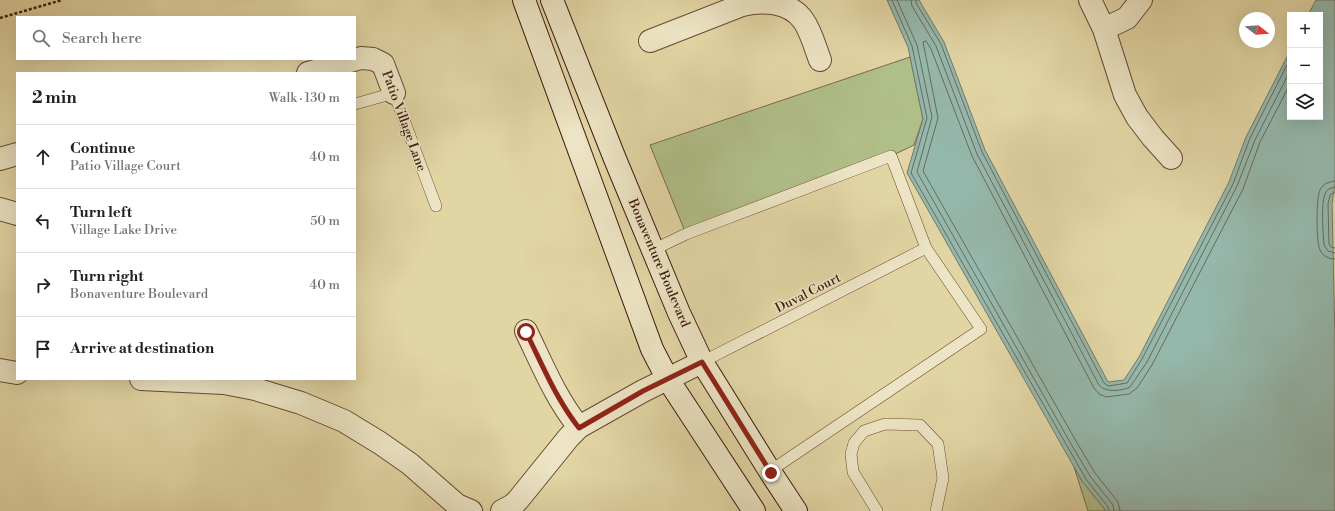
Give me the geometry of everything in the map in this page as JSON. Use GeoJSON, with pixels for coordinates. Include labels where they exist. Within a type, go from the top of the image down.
{"type":"FeatureCollection","features":[{"type":"Feature","properties":{"kind":"street"},"geometry":{"type":"LineString","coordinates":[[524,0],[652,350],[667,378],[754,511]]}},
{"type":"Feature","properties":{"kind":"street","name":"Bonaventure Boulevard"},"geometry":{"type":"LineString","coordinates":[[552,0],[612,152],[679,313],[702,362],[796,511]]}},
{"type":"Feature","properties":{"kind":"street"},"geometry":{"type":"LineString","coordinates":[[1090,0],[1104,29],[1128,100],[1137,117],[1171,158]]}},
{"type":"Feature","properties":{"kind":"street"},"geometry":{"type":"LineString","coordinates":[[1104,29],[1128,18],[1141,0]]}},
{"type":"Feature","properties":{"kind":"street"},"geometry":{"type":"LineString","coordinates":[[650,41],[740,2],[773,3],[798,14],[803,20],[809,31],[820,60]]}},
{"type":"Feature","properties":{"kind":"street","name":"Patio Village Lane"},"geometry":{"type":"LineString","coordinates":[[356,59],[361,58],[373,59],[383,64],[394,93]]}},
{"type":"Feature","properties":{"kind":"street","name":"Patio Village Lane"},"geometry":{"type":"LineString","coordinates":[[312,72],[354,60]]}},
{"type":"Feature","properties":{"kind":"street"},"geometry":{"type":"LineString","coordinates":[[0,159],[16,154]]}},
{"type":"Feature","properties":{"kind":"street"},"geometry":{"type":"LineString","coordinates":[[0,209],[16,214]]}},
{"type":"Feature","properties":{"kind":"street"},"geometry":{"type":"LineString","coordinates":[[526,332],[560,400],[568,414],[579,428]]}},
{"type":"Feature","properties":{"kind":"street"},"geometry":{"type":"LineString","coordinates":[[502,511],[513,505],[518,500],[541,474],[569,437],[579,428],[611,408],[667,378],[702,362]]}},
{"type":"Feature","properties":{"kind":"street"},"geometry":{"type":"LineString","coordinates":[[0,370],[16,372]]}},
{"type":"Feature","properties":{"kind":"street"},"geometry":{"type":"LineString","coordinates":[[162,380],[256,384],[344,421],[380,442],[410,464],[457,505],[471,511]]}},
{"type":"Feature","properties":{"kind":"lane"},"geometry":{"type":"LineString","coordinates":[[356,104],[394,93]]}},
{"type":"Feature","properties":{"kind":"lane","name":"Patio Village Lane"},"geometry":{"type":"LineString","coordinates":[[394,93],[436,206]]}},
{"type":"Feature","properties":{"kind":"lane"},"geometry":{"type":"LineString","coordinates":[[653,250],[686,234],[891,156],[926,248],[981,329],[770,471]]}},
{"type":"Feature","properties":{"kind":"lane","name":"Duval Court"},"geometry":{"type":"LineString","coordinates":[[702,362],[926,248]]}},
{"type":"Feature","properties":{"kind":"lane"},"geometry":{"type":"LineString","coordinates":[[877,511],[853,472],[851,454],[854,443],[864,431],[885,424],[920,425],[938,444],[943,478],[936,511]]}},
{"type":"Feature","properties":{"kind":"path"},"geometry":{"type":"LineString","coordinates":[[0,18],[62,0]]}},
{"type":"Feature","properties":{"kind":"green space"},"geometry":{"type":"Polygon","coordinates":[[[910,57],[923,119],[914,145],[891,156],[686,234],[650,145],[910,57]]]}},
{"type":"Feature","properties":{"kind":"green space"},"geometry":{"type":"Polygon","coordinates":[[[1074,467],[1082,481],[1106,511],[1088,511],[1074,467]]]}},
{"type":"Feature","properties":{"kind":"water"},"geometry":{"type":"Polygon","coordinates":[[[887,0],[919,0],[944,42],[985,150],[1108,382],[1124,380],[1139,357],[1229,182],[1246,137],[1287,57],[1287,120],[1323,120],[1323,12],[1310,12],[1316,0],[1335,0],[1335,184],[1332,204],[1335,339],[1335,511],[1106,511],[1082,481],[907,173],[923,119],[908,47],[887,0]]]}},
{"type":"Feature","properties":{"kind":"route"},"geometry":{"type":"LineString","coordinates":[[526,332],[560,400],[568,414],[579,428],[667,378],[702,362],[771,473]]}}]}
